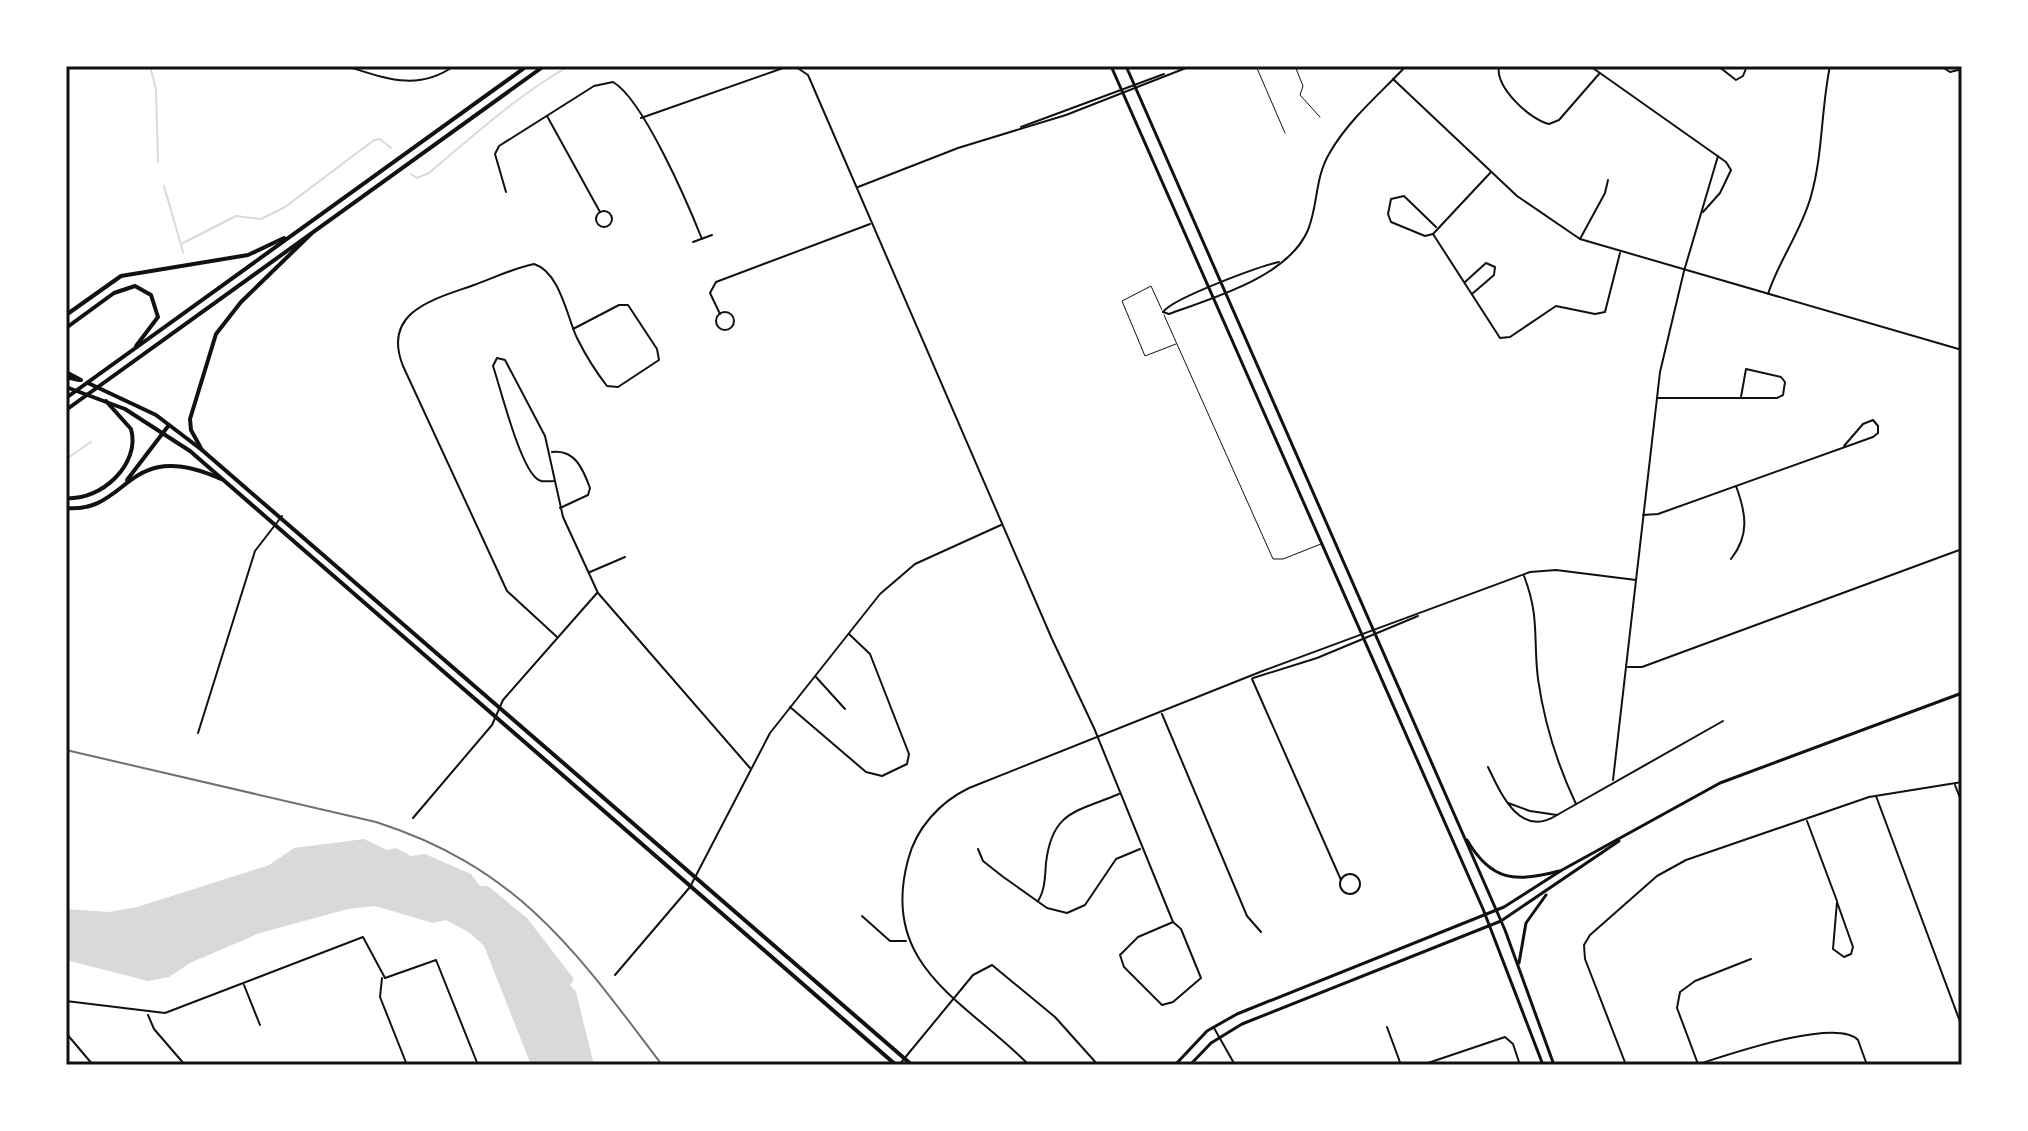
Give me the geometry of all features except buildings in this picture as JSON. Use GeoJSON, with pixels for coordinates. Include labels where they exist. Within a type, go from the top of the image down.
{"type":"FeatureCollection","features":[{"type":"Feature","properties":{"kind":"main road"},"geometry":{"type":"LineString","coordinates":[[66,398],[527,66]]}},
{"type":"Feature","properties":{"kind":"main road"},"geometry":{"type":"LineString","coordinates":[[66,410],[544,66]]}},
{"type":"Feature","properties":{"kind":"main road"},"geometry":{"type":"LineString","coordinates":[[1111,66],[1486,916],[1543,1065]]}},
{"type":"Feature","properties":{"kind":"main road"},"geometry":{"type":"LineString","coordinates":[[1126,66],[1501,921],[1554,1065]]}},
{"type":"Feature","properties":{"kind":"main road"},"geometry":{"type":"LineString","coordinates":[[202,450],[191,430],[190,419],[210,345],[241,302],[320,226]]}},
{"type":"Feature","properties":{"kind":"main road"},"geometry":{"type":"LineString","coordinates":[[66,315],[121,276],[250,255],[301,229]]}},
{"type":"Feature","properties":{"kind":"main road"},"geometry":{"type":"LineString","coordinates":[[66,328],[120,289],[135,286],[144,289],[156,301],[158,317],[130,354]]}},
{"type":"Feature","properties":{"kind":"main road"},"geometry":{"type":"LineString","coordinates":[[68,375],[116,394],[169,425],[202,450],[282,516],[912,1065]]}},
{"type":"Feature","properties":{"kind":"main road"},"geometry":{"type":"LineString","coordinates":[[66,387],[106,401],[164,432],[897,1065]]}},
{"type":"Feature","properties":{"kind":"main road"},"geometry":{"type":"LineString","coordinates":[[66,498],[82,496],[109,482],[121,473],[132,453],[131,429],[106,401]]}},
{"type":"Feature","properties":{"kind":"main road"},"geometry":{"type":"LineString","coordinates":[[126,482],[169,425]]}},
{"type":"Feature","properties":{"kind":"main road"},"geometry":{"type":"LineString","coordinates":[[66,508],[92,505],[150,468],[173,464],[193,467],[221,479]]}},
{"type":"Feature","properties":{"kind":"main road"},"geometry":{"type":"LineString","coordinates":[[1175,1065],[1214,1027],[1253,1006],[1486,916],[1562,870],[1720,783],[1962,693]]}},
{"type":"Feature","properties":{"kind":"main road"},"geometry":{"type":"LineString","coordinates":[[1460,829],[1481,861],[1501,874],[1522,878],[1562,870]]}},
{"type":"Feature","properties":{"kind":"main road"},"geometry":{"type":"LineString","coordinates":[[1190,1065],[1219,1036],[1256,1018],[1501,921],[1558,885],[1625,836]]}},
{"type":"Feature","properties":{"kind":"main road"},"geometry":{"type":"LineString","coordinates":[[1519,967],[1526,923],[1541,900],[1558,885]]}},
{"type":"Feature","properties":{"kind":"street"},"geometry":{"type":"LineString","coordinates":[[346,66],[410,83],[433,78],[454,66]]}},
{"type":"Feature","properties":{"kind":"street"},"geometry":{"type":"LineString","coordinates":[[856,188],[1191,66]]}},
{"type":"Feature","properties":{"kind":"street"},"geometry":{"type":"LineString","coordinates":[[1280,262],[1209,288],[1167,306],[1163,312],[1169,314],[1225,293],[1269,272],[1280,262],[1307,231],[1319,176],[1333,147],[1406,66]]}},
{"type":"Feature","properties":{"kind":"street"},"geometry":{"type":"LineString","coordinates":[[1499,66],[1498,78],[1502,86],[1546,124],[1559,120],[1600,73]]}},
{"type":"Feature","properties":{"kind":"street"},"geometry":{"type":"LineString","coordinates":[[1590,66],[1729,166],[1730,174],[1702,212]]}},
{"type":"Feature","properties":{"kind":"street"},"geometry":{"type":"LineString","coordinates":[[1718,66],[1739,66]]}},
{"type":"Feature","properties":{"kind":"street"},"geometry":{"type":"LineString","coordinates":[[1718,66],[1736,80],[1743,76],[1747,66]]}},
{"type":"Feature","properties":{"kind":"street"},"geometry":{"type":"LineString","coordinates":[[1767,295],[1779,261],[1810,201],[1818,168],[1830,66]]}},
{"type":"Feature","properties":{"kind":"street"},"geometry":{"type":"LineString","coordinates":[[1941,66],[1950,72],[1962,69]]}},
{"type":"Feature","properties":{"kind":"street"},"geometry":{"type":"LineString","coordinates":[[641,118],[786,67],[796,67],[811,80],[1002,525],[1098,737],[1173,922],[1181,929],[1201,978],[1173,1002],[1162,1005],[1124,967],[1120,955],[1138,937],[1173,922]]}},
{"type":"Feature","properties":{"kind":"street"},"geometry":{"type":"LineString","coordinates":[[1393,79],[1530,207],[1580,239],[1962,350]]}},
{"type":"Feature","properties":{"kind":"street"},"geometry":{"type":"LineString","coordinates":[[506,192],[496,150],[546,115],[608,81],[621,88],[673,170],[702,239]]}},
{"type":"Feature","properties":{"kind":"street"},"geometry":{"type":"LineString","coordinates":[[546,115],[600,212],[598,224],[609,226],[612,214],[600,212]]}},
{"type":"Feature","properties":{"kind":"street"},"geometry":{"type":"LineString","coordinates":[[1613,780],[1656,398],[1684,271],[1718,156]]}},
{"type":"Feature","properties":{"kind":"street"},"geometry":{"type":"LineString","coordinates":[[1437,228],[1404,196],[1391,199],[1388,214],[1391,222],[1425,236],[1433,234],[1491,172]]}},
{"type":"Feature","properties":{"kind":"street"},"geometry":{"type":"LineString","coordinates":[[1580,239],[1607,189],[1608,180]]}},
{"type":"Feature","properties":{"kind":"street"},"geometry":{"type":"LineString","coordinates":[[720,314],[732,317],[728,329],[717,323],[720,314],[710,293],[716,282],[871,223]]}},
{"type":"Feature","properties":{"kind":"street"},"geometry":{"type":"LineString","coordinates":[[1433,234],[1503,339],[1556,306],[1595,314],[1605,312],[1621,252]]}},
{"type":"Feature","properties":{"kind":"street"},"geometry":{"type":"LineString","coordinates":[[693,242],[712,235]]}},
{"type":"Feature","properties":{"kind":"street"},"geometry":{"type":"LineString","coordinates":[[1464,283],[1486,263],[1495,267],[1494,275],[1472,295]]}},
{"type":"Feature","properties":{"kind":"street"},"geometry":{"type":"LineString","coordinates":[[557,637],[505,587],[403,366],[397,343],[405,320],[420,305],[531,265],[540,266],[547,273],[573,329],[610,387],[618,387],[659,360],[657,349],[628,305],[619,305],[573,329]]}},
{"type":"Feature","properties":{"kind":"street"},"geometry":{"type":"LineString","coordinates":[[554,481],[541,481],[534,477],[520,449],[493,366],[497,358],[505,360],[536,415],[551,452],[560,508],[598,593],[750,768]]}},
{"type":"Feature","properties":{"kind":"street"},"geometry":{"type":"LineString","coordinates":[[1656,398],[1780,397],[1785,382],[1781,377],[1746,369],[1741,397]]}},
{"type":"Feature","properties":{"kind":"street"},"geometry":{"type":"LineString","coordinates":[[1643,515],[1658,514],[1876,435],[1878,426],[1873,420],[1866,422],[1844,446]]}},
{"type":"Feature","properties":{"kind":"street"},"geometry":{"type":"LineString","coordinates":[[551,452],[568,451],[590,488],[588,495],[560,508]]}},
{"type":"Feature","properties":{"kind":"street"},"geometry":{"type":"LineString","coordinates":[[1731,559],[1742,543],[1745,521],[1736,486]]}},
{"type":"Feature","properties":{"kind":"street"},"geometry":{"type":"LineString","coordinates":[[198,733],[255,551],[282,516]]}},
{"type":"Feature","properties":{"kind":"street"},"geometry":{"type":"LineString","coordinates":[[615,975],[690,887],[750,768],[790,707],[880,594],[906,570],[1002,525]]}},
{"type":"Feature","properties":{"kind":"street"},"geometry":{"type":"LineString","coordinates":[[1627,667],[1642,667],[1962,549]]}},
{"type":"Feature","properties":{"kind":"street"},"geometry":{"type":"LineString","coordinates":[[589,572],[625,557]]}},
{"type":"Feature","properties":{"kind":"street"},"geometry":{"type":"LineString","coordinates":[[1029,1065],[921,967],[907,941],[902,901],[907,863],[919,835],[933,814],[963,791],[1362,633],[1523,575],[1556,570],[1636,580]]}},
{"type":"Feature","properties":{"kind":"street"},"geometry":{"type":"LineString","coordinates":[[1523,575],[1536,612],[1539,687],[1558,759],[1576,804]]}},
{"type":"Feature","properties":{"kind":"street"},"geometry":{"type":"LineString","coordinates":[[413,818],[496,718],[499,707],[598,593]]}},
{"type":"Feature","properties":{"kind":"street"},"geometry":{"type":"LineString","coordinates":[[1252,678],[1262,678],[1419,615]]}},
{"type":"Feature","properties":{"kind":"street"},"geometry":{"type":"LineString","coordinates":[[790,707],[866,772],[882,776],[907,764],[909,754],[870,654],[848,633]]}},
{"type":"Feature","properties":{"kind":"street"},"geometry":{"type":"LineString","coordinates":[[815,677],[845,709]]}},
{"type":"Feature","properties":{"kind":"street"},"geometry":{"type":"LineString","coordinates":[[1252,678],[1313,823],[1341,880],[1340,886],[1346,893],[1352,894],[1359,888],[1359,881],[1352,874],[1341,880]]}},
{"type":"Feature","properties":{"kind":"street"},"geometry":{"type":"LineString","coordinates":[[1161,713],[1247,916],[1261,932]]}},
{"type":"Feature","properties":{"kind":"street"},"geometry":{"type":"LineString","coordinates":[[1488,767],[1516,815],[1527,821],[1546,820],[1723,721]]}},
{"type":"Feature","properties":{"kind":"street"},"geometry":{"type":"LineString","coordinates":[[1626,1065],[1585,959],[1587,940],[1666,869],[1876,795],[1962,782]]}},
{"type":"Feature","properties":{"kind":"street"},"geometry":{"type":"LineString","coordinates":[[1955,784],[1962,803]]}},
{"type":"Feature","properties":{"kind":"street"},"geometry":{"type":"LineString","coordinates":[[1038,901],[1043,889],[1049,842],[1057,824],[1071,813],[1120,794]]}},
{"type":"Feature","properties":{"kind":"street"},"geometry":{"type":"LineString","coordinates":[[1876,795],[1962,1027]]}},
{"type":"Feature","properties":{"kind":"street"},"geometry":{"type":"LineString","coordinates":[[1508,803],[1530,811],[1557,815]]}},
{"type":"Feature","properties":{"kind":"street"},"geometry":{"type":"LineString","coordinates":[[1807,819],[1837,902],[1853,947],[1851,954],[1844,957],[1833,949],[1837,902]]}},
{"type":"Feature","properties":{"kind":"street"},"geometry":{"type":"LineString","coordinates":[[978,849],[986,864],[1038,901],[1054,911],[1077,911],[1093,896],[1116,859],[1141,848]]}},
{"type":"Feature","properties":{"kind":"street"},"geometry":{"type":"LineString","coordinates":[[862,916],[890,941],[907,941]]}},
{"type":"Feature","properties":{"kind":"street"},"geometry":{"type":"LineString","coordinates":[[66,1001],[147,1014],[183,1008],[363,937],[382,977],[380,997],[407,1065]]}},
{"type":"Feature","properties":{"kind":"street"},"geometry":{"type":"LineString","coordinates":[[1751,959],[1695,981],[1680,992],[1677,1008],[1699,1065],[1778,1040],[1845,1033],[1858,1040],[1867,1065]]}},
{"type":"Feature","properties":{"kind":"street"},"geometry":{"type":"LineString","coordinates":[[382,977],[436,960],[478,1065]]}},
{"type":"Feature","properties":{"kind":"street"},"geometry":{"type":"LineString","coordinates":[[897,1065],[973,975],[988,965],[1000,969],[1055,1017],[1098,1065]]}},
{"type":"Feature","properties":{"kind":"street"},"geometry":{"type":"LineString","coordinates":[[244,984],[260,1025]]}},
{"type":"Feature","properties":{"kind":"street"},"geometry":{"type":"LineString","coordinates":[[147,1014],[154,1029],[185,1065]]}},
{"type":"Feature","properties":{"kind":"street"},"geometry":{"type":"LineString","coordinates":[[1214,1027],[1235,1065]]}},
{"type":"Feature","properties":{"kind":"street"},"geometry":{"type":"LineString","coordinates":[[1387,1027],[1401,1065]]}},
{"type":"Feature","properties":{"kind":"street"},"geometry":{"type":"LineString","coordinates":[[66,1033],[93,1065]]}},
{"type":"Feature","properties":{"kind":"street"},"geometry":{"type":"LineString","coordinates":[[1422,1065],[1502,1037],[1510,1040],[1520,1065]]}},
{"type":"Feature","properties":{"kind":"lane"},"geometry":{"type":"LineString","coordinates":[[1256,66],[1285,133]]}},
{"type":"Feature","properties":{"kind":"lane"},"geometry":{"type":"LineString","coordinates":[[1295,66],[1303,86],[1300,95],[1320,117]]}},
{"type":"Feature","properties":{"kind":"lane"},"geometry":{"type":"LineString","coordinates":[[1176,344],[1145,356],[1121,305],[1124,299],[1151,286],[1273,559],[1283,559],[1322,544]]}},
{"type":"Feature","properties":{"kind":"shaded area"},"geometry":{"type":"Polygon","coordinates":[[[364,839],[387,850],[396,848],[411,856],[425,854],[471,874],[480,886],[488,886],[527,918],[574,979],[570,985],[576,992],[594,1065],[531,1065],[484,946],[470,933],[446,920],[433,923],[375,906],[348,909],[260,933],[190,963],[169,977],[148,981],[66,960],[66,909],[109,912],[137,907],[269,865],[294,848],[364,839]]]}},
{"type":"Feature","properties":{"kind":"waterway"},"geometry":{"type":"LineString","coordinates":[[150,66],[156,89],[158,162]]}},
{"type":"Feature","properties":{"kind":"waterway"},"geometry":{"type":"LineString","coordinates":[[411,174],[417,178],[429,173],[514,103],[569,66]]}},
{"type":"Feature","properties":{"kind":"waterway"},"geometry":{"type":"LineString","coordinates":[[181,244],[236,216],[261,219],[285,207],[374,140],[380,139],[391,148]]}},
{"type":"Feature","properties":{"kind":"waterway"},"geometry":{"type":"LineString","coordinates":[[164,186],[183,252]]}},
{"type":"Feature","properties":{"kind":"waterway"},"geometry":{"type":"LineString","coordinates":[[66,459],[91,442]]}},
{"type":"Feature","properties":{"kind":"railway"},"geometry":{"type":"LineString","coordinates":[[66,750],[376,822],[426,841],[469,863],[507,889],[571,950],[662,1065]]}}]}
